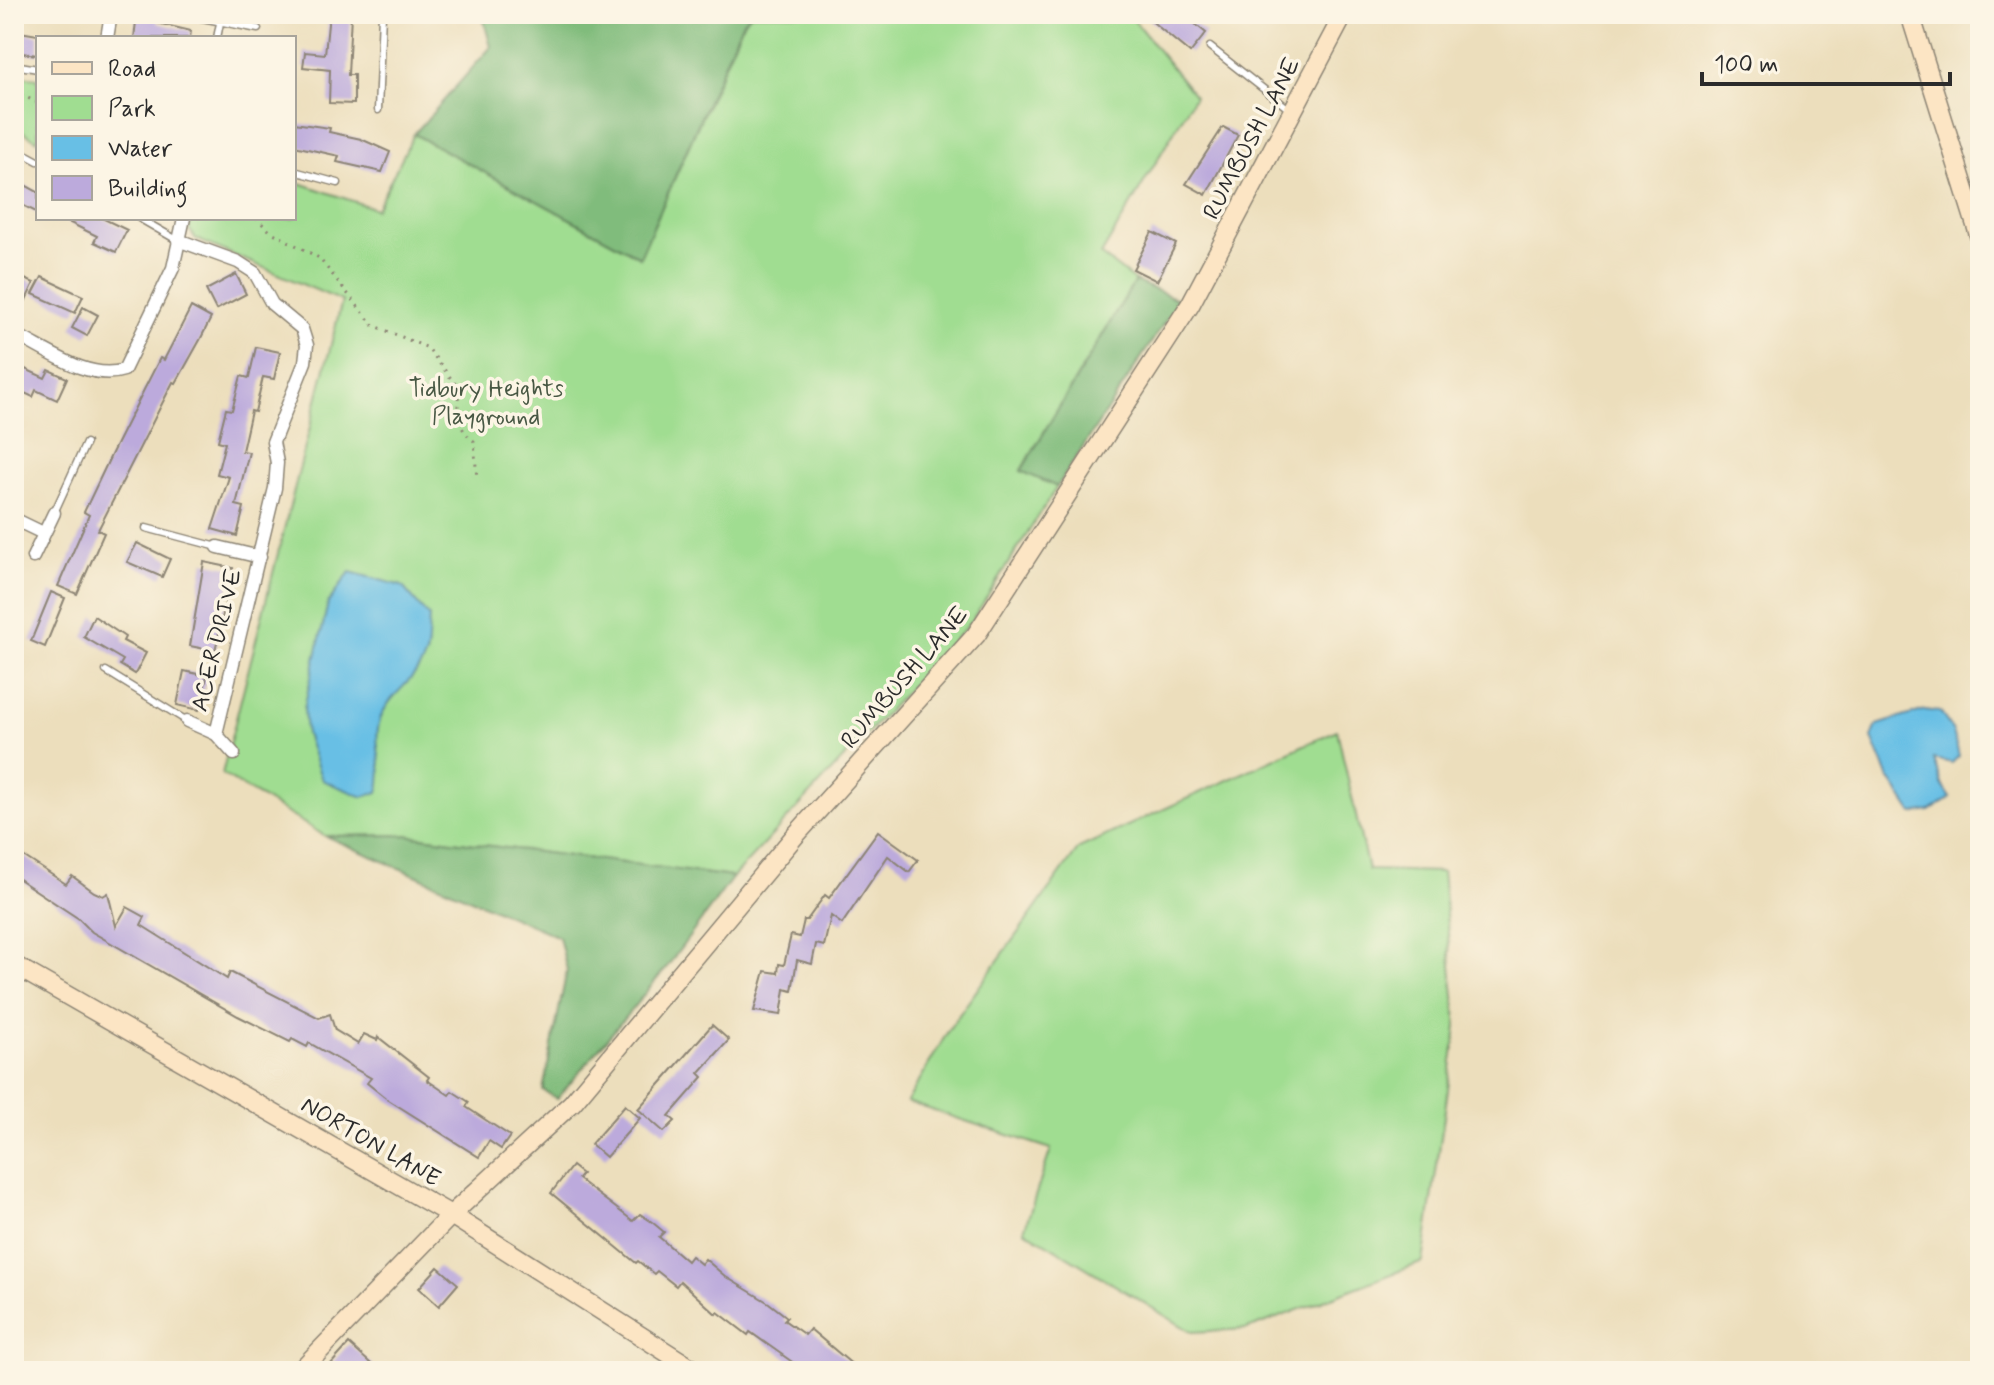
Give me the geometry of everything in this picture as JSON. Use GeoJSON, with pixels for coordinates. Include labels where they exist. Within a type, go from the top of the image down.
{"type":"FeatureCollection","features":[{"type":"Feature","properties":{"kind":"street"},"geometry":{"type":"LineString","coordinates":[[107,36],[111,14]]}},
{"type":"Feature","properties":{"kind":"street","name":"RUMBUSH LANE"},"geometry":{"type":"LineString","coordinates":[[300,1371],[451,1215],[572,1103],[794,837],[976,635],[1190,305],[1344,14]]}},
{"type":"Feature","properties":{"kind":"street"},"geometry":{"type":"LineString","coordinates":[[1910,14],[1980,238]]}},
{"type":"Feature","properties":{"kind":"street"},"geometry":{"type":"LineString","coordinates":[[14,334],[90,371],[109,375],[124,370],[173,268],[183,220]]}},
{"type":"Feature","properties":{"kind":"street","name":"ACER DRIVE"},"geometry":{"type":"LineString","coordinates":[[178,240],[238,262],[255,273],[272,304],[302,329],[307,345],[305,362],[273,442],[277,463],[275,488],[216,734]]}},
{"type":"Feature","properties":{"kind":"street"},"geometry":{"type":"LineString","coordinates":[[33,557],[54,513]]}},
{"type":"Feature","properties":{"kind":"street"},"geometry":{"type":"LineString","coordinates":[[14,519],[43,533]]}},
{"type":"Feature","properties":{"kind":"street","name":"ACER DRIVE"},"geometry":{"type":"LineString","coordinates":[[218,547],[260,557]]}},
{"type":"Feature","properties":{"kind":"street","name":"ACER DRIVE"},"geometry":{"type":"LineString","coordinates":[[187,721],[216,734],[234,754]]}},
{"type":"Feature","properties":{"kind":"street","name":"NORTON LANE"},"geometry":{"type":"LineString","coordinates":[[14,965],[451,1215],[696,1371]]}},
{"type":"Feature","properties":{"kind":"lane"},"geometry":{"type":"LineString","coordinates":[[378,110],[382,14]]}},
{"type":"Feature","properties":{"kind":"lane"},"geometry":{"type":"LineString","coordinates":[[187,15],[258,29]]}},
{"type":"Feature","properties":{"kind":"lane"},"geometry":{"type":"LineString","coordinates":[[217,36],[220,23]]}},
{"type":"Feature","properties":{"kind":"lane"},"geometry":{"type":"LineString","coordinates":[[1210,47],[1293,111]]}},
{"type":"Feature","properties":{"kind":"lane"},"geometry":{"type":"LineString","coordinates":[[14,65],[36,69]]}},
{"type":"Feature","properties":{"kind":"lane"},"geometry":{"type":"LineString","coordinates":[[27,155],[36,160]]}},
{"type":"Feature","properties":{"kind":"lane"},"geometry":{"type":"LineString","coordinates":[[296,172],[338,183]]}},
{"type":"Feature","properties":{"kind":"lane"},"geometry":{"type":"LineString","coordinates":[[143,220],[178,240]]}},
{"type":"Feature","properties":{"kind":"lane"},"geometry":{"type":"LineString","coordinates":[[54,513],[86,443]]}},
{"type":"Feature","properties":{"kind":"lane"},"geometry":{"type":"LineString","coordinates":[[146,528],[218,547]]}},
{"type":"Feature","properties":{"kind":"lane"},"geometry":{"type":"LineString","coordinates":[[106,671],[187,721]]}},
{"type":"Feature","properties":{"kind":"path"},"geometry":{"type":"LineString","coordinates":[[14,91],[36,102]]}},
{"type":"Feature","properties":{"kind":"path"},"geometry":{"type":"LineString","coordinates":[[258,220],[270,231],[319,258],[373,325],[428,348],[459,389],[457,414],[464,434],[474,441],[477,479]]}},
{"type":"Feature","properties":{"kind":"green space"},"geometry":{"type":"Polygon","coordinates":[[[482,14],[751,14],[743,21],[640,257],[414,134],[491,47],[482,14]]]}},
{"type":"Feature","properties":{"kind":"green space","name":"Tidbury Heights Playground"},"geometry":{"type":"Polygon","coordinates":[[[751,14],[1129,14],[1195,96],[1101,255],[1135,281],[1021,470],[1057,487],[971,622],[733,877],[406,835],[325,836],[222,774],[342,301],[196,239],[189,229],[191,220],[296,220],[296,182],[376,209],[414,134],[640,257],[744,21],[751,14]]]}},
{"type":"Feature","properties":{"kind":"green space"},"geometry":{"type":"Polygon","coordinates":[[[14,76],[36,78],[36,140],[14,126],[14,76]]]}},
{"type":"Feature","properties":{"kind":"green space"},"geometry":{"type":"Polygon","coordinates":[[[1135,281],[1179,300],[1057,487],[1021,471],[1135,281]]]}},
{"type":"Feature","properties":{"kind":"green space"},"geometry":{"type":"Polygon","coordinates":[[[1337,730],[1368,870],[1442,872],[1457,1027],[1423,1262],[1248,1329],[1192,1332],[1024,1230],[1051,1149],[907,1102],[951,1026],[1079,848],[1337,730]]]}},
{"type":"Feature","properties":{"kind":"green space"},"geometry":{"type":"Polygon","coordinates":[[[406,835],[733,877],[667,967],[557,1099],[543,1090],[567,970],[559,937],[325,836],[406,835]]]}},
{"type":"Feature","properties":{"kind":"water"},"geometry":{"type":"Polygon","coordinates":[[[350,572],[402,586],[429,617],[426,655],[388,704],[379,723],[377,741],[381,774],[378,792],[363,797],[322,780],[306,734],[304,708],[328,603],[350,572]]]}},
{"type":"Feature","properties":{"kind":"water"},"geometry":{"type":"Polygon","coordinates":[[[1925,710],[1940,712],[1953,731],[1959,756],[1952,763],[1934,759],[1942,784],[1951,798],[1930,811],[1913,814],[1888,776],[1872,738],[1877,725],[1925,710]]]}},
{"type":"Feature","properties":{"kind":"building"},"geometry":{"type":"Polygon","coordinates":[[[137,14],[159,14],[157,23],[191,31],[190,36],[134,36],[137,14]]]}},
{"type":"Feature","properties":{"kind":"building"},"geometry":{"type":"Polygon","coordinates":[[[329,14],[351,14],[348,75],[354,75],[354,104],[329,103],[330,70],[303,67],[305,52],[325,54],[329,14]]]}},
{"type":"Feature","properties":{"kind":"building"},"geometry":{"type":"Polygon","coordinates":[[[1143,14],[1183,14],[1206,33],[1190,53],[1143,14]]]}},
{"type":"Feature","properties":{"kind":"building"},"geometry":{"type":"Polygon","coordinates":[[[14,31],[38,35],[36,55],[14,52],[14,31]]]}},
{"type":"Feature","properties":{"kind":"building"},"geometry":{"type":"Polygon","coordinates":[[[296,123],[330,128],[329,132],[361,139],[390,152],[382,172],[337,162],[339,156],[296,146],[296,123]]]}},
{"type":"Feature","properties":{"kind":"building"},"geometry":{"type":"Polygon","coordinates":[[[1223,127],[1238,135],[1206,195],[1186,184],[1223,127]]]}},
{"type":"Feature","properties":{"kind":"building"},"geometry":{"type":"Polygon","coordinates":[[[14,179],[36,191],[36,212],[14,201],[14,179]]]}},
{"type":"Feature","properties":{"kind":"building"},"geometry":{"type":"Polygon","coordinates":[[[64,220],[106,220],[127,230],[116,252],[94,242],[97,236],[64,220]]]}},
{"type":"Feature","properties":{"kind":"building"},"geometry":{"type":"Polygon","coordinates":[[[1152,232],[1176,244],[1157,281],[1133,269],[1152,232]]]}},
{"type":"Feature","properties":{"kind":"building"},"geometry":{"type":"Polygon","coordinates":[[[236,274],[246,294],[216,310],[206,290],[236,274]]]}},
{"type":"Feature","properties":{"kind":"building"},"geometry":{"type":"Polygon","coordinates":[[[18,276],[34,283],[25,302],[14,298],[18,276]]]}},
{"type":"Feature","properties":{"kind":"building"},"geometry":{"type":"Polygon","coordinates":[[[42,277],[83,296],[75,313],[33,294],[42,277]]]}},
{"type":"Feature","properties":{"kind":"building"},"geometry":{"type":"Polygon","coordinates":[[[83,307],[98,315],[87,336],[72,328],[83,307]]]}},
{"type":"Feature","properties":{"kind":"building"},"geometry":{"type":"Polygon","coordinates":[[[191,307],[211,318],[176,383],[173,382],[98,530],[104,533],[77,594],[58,586],[89,515],[84,512],[113,451],[160,358],[164,360],[191,307]]]}},
{"type":"Feature","properties":{"kind":"building"},"geometry":{"type":"Polygon","coordinates":[[[256,347],[280,352],[274,379],[263,377],[255,412],[251,411],[242,451],[249,452],[236,505],[244,507],[237,536],[212,529],[229,477],[217,474],[225,443],[218,441],[226,409],[232,410],[241,376],[249,378],[256,347]]]}},
{"type":"Feature","properties":{"kind":"building"},"geometry":{"type":"Polygon","coordinates":[[[14,364],[45,378],[49,370],[67,378],[57,400],[36,390],[33,397],[14,388],[14,364]]]}},
{"type":"Feature","properties":{"kind":"building"},"geometry":{"type":"Polygon","coordinates":[[[137,543],[170,559],[162,577],[127,562],[137,543]]]}},
{"type":"Feature","properties":{"kind":"building"},"geometry":{"type":"Polygon","coordinates":[[[204,562],[233,568],[215,651],[190,646],[204,562]]]}},
{"type":"Feature","properties":{"kind":"building"},"geometry":{"type":"Polygon","coordinates":[[[51,592],[65,598],[45,647],[31,641],[51,592]]]}},
{"type":"Feature","properties":{"kind":"building"},"geometry":{"type":"Polygon","coordinates":[[[94,616],[125,637],[123,641],[146,653],[135,674],[120,665],[123,660],[84,637],[94,616]]]}},
{"type":"Feature","properties":{"kind":"building"},"geometry":{"type":"Polygon","coordinates":[[[184,671],[207,676],[199,710],[177,705],[184,671]]]}},
{"type":"Feature","properties":{"kind":"building"},"geometry":{"type":"Polygon","coordinates":[[[878,831],[918,860],[909,872],[888,856],[842,924],[831,916],[824,946],[816,944],[812,964],[797,960],[792,991],[785,989],[781,1015],[754,1011],[765,971],[778,973],[779,964],[784,965],[791,935],[800,937],[804,920],[825,895],[829,898],[878,831]]]}},
{"type":"Feature","properties":{"kind":"building"},"geometry":{"type":"Polygon","coordinates":[[[14,850],[66,884],[72,876],[94,892],[103,896],[108,893],[116,926],[127,907],[145,917],[141,925],[227,979],[230,972],[319,1018],[330,1014],[335,1030],[358,1044],[364,1034],[377,1040],[378,1037],[429,1077],[427,1080],[449,1095],[452,1091],[469,1102],[466,1107],[510,1136],[501,1149],[489,1141],[479,1157],[387,1099],[367,1083],[371,1078],[309,1043],[307,1047],[292,1039],[290,1042],[238,1016],[92,932],[79,919],[14,876],[14,850]]]}},
{"type":"Feature","properties":{"kind":"building"},"geometry":{"type":"Polygon","coordinates":[[[712,1025],[729,1040],[699,1073],[703,1077],[669,1116],[675,1121],[664,1132],[638,1109],[712,1025]]]}},
{"type":"Feature","properties":{"kind":"building"},"geometry":{"type":"Polygon","coordinates":[[[625,1105],[640,1118],[606,1157],[591,1144],[625,1105]]]}},
{"type":"Feature","properties":{"kind":"building"},"geometry":{"type":"Polygon","coordinates":[[[572,1166],[582,1174],[578,1179],[633,1221],[640,1214],[652,1222],[664,1232],[659,1237],[687,1261],[691,1256],[701,1264],[705,1259],[726,1277],[769,1303],[787,1317],[784,1320],[805,1335],[810,1329],[860,1371],[805,1371],[750,1332],[748,1335],[718,1312],[716,1314],[680,1281],[676,1286],[657,1271],[654,1274],[638,1261],[636,1263],[551,1193],[572,1166]]]}},
{"type":"Feature","properties":{"kind":"building"},"geometry":{"type":"Polygon","coordinates":[[[438,1267],[458,1284],[439,1306],[419,1288],[438,1267]]]}},
{"type":"Feature","properties":{"kind":"building"},"geometry":{"type":"Polygon","coordinates":[[[349,1344],[379,1371],[337,1371],[330,1365],[349,1344]]]}}]}
